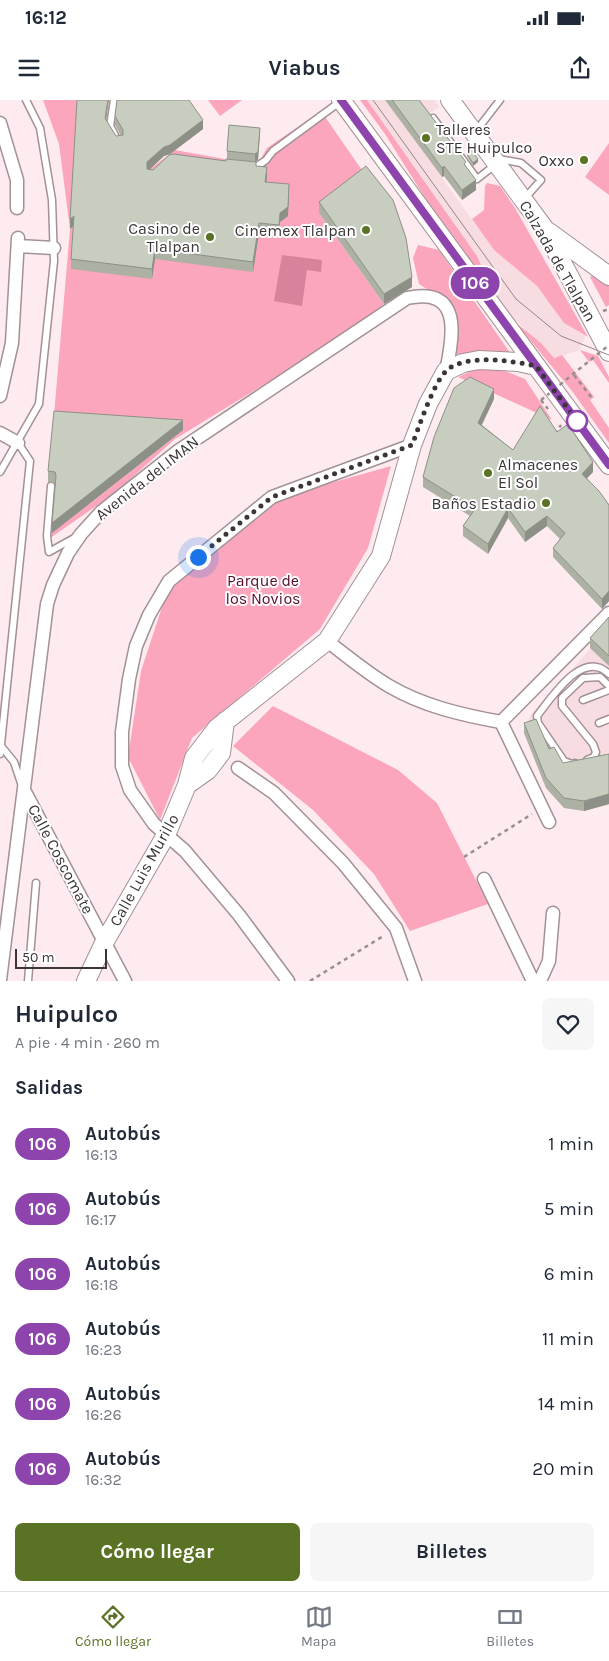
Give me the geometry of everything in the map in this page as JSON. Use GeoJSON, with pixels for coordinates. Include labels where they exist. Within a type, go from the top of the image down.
{"type":"FeatureCollection","features":[{"type":"Feature","properties":{"kind":"main road"},"geometry":{"type":"LineString","coordinates":[[341,100],[609,465]]}},
{"type":"Feature","properties":{"kind":"main road","name":"Calzada de Tlalpan"},"geometry":{"type":"LineString","coordinates":[[450,100],[544,228],[609,352]]}},
{"type":"Feature","properties":{"kind":"main road"},"geometry":{"type":"LineString","coordinates":[[544,228],[609,276]]}},
{"type":"Feature","properties":{"kind":"main road"},"geometry":{"type":"LineString","coordinates":[[446,371],[463,363],[479,360],[518,362],[536,366]]}},
{"type":"Feature","properties":{"kind":"main road","name":"Calle Luis Murillo"},"geometry":{"type":"LineString","coordinates":[[86,981],[105,941],[166,835],[187,785],[194,758],[217,728],[326,640],[381,556],[412,445],[428,404],[446,371]]}},
{"type":"Feature","properties":{"kind":"street"},"geometry":{"type":"LineString","coordinates":[[0,122],[17,180],[17,208]]}},
{"type":"Feature","properties":{"kind":"street"},"geometry":{"type":"LineString","coordinates":[[0,396],[12,343],[18,242],[54,248]]}},
{"type":"Feature","properties":{"kind":"street","name":"Avenida del IMAN"},"geometry":{"type":"LineString","coordinates":[[0,980],[47,604],[59,570],[81,534],[100,512],[178,451],[407,298],[420,295],[432,297],[442,302],[448,309],[453,340],[446,371]]}},
{"type":"Feature","properties":{"kind":"street"},"geometry":{"type":"LineString","coordinates":[[0,433],[18,443]]}},
{"type":"Feature","properties":{"kind":"street"},"geometry":{"type":"LineString","coordinates":[[288,981],[239,915],[184,851],[154,824],[130,790],[122,766],[122,732],[128,679],[136,646],[149,615],[169,581],[272,497],[412,445]]}},
{"type":"Feature","properties":{"kind":"street"},"geometry":{"type":"LineString","coordinates":[[501,722],[609,613]]}},
{"type":"Feature","properties":{"kind":"street"},"geometry":{"type":"LineString","coordinates":[[326,640],[388,686],[426,704],[463,715],[501,722]]}},
{"type":"Feature","properties":{"kind":"street"},"geometry":{"type":"LineString","coordinates":[[501,722],[549,822]]}},
{"type":"Feature","properties":{"kind":"street"},"geometry":{"type":"LineString","coordinates":[[238,768],[274,793],[343,862],[396,928],[415,981]]}},
{"type":"Feature","properties":{"kind":"street","name":"Calle Coscomate"},"geometry":{"type":"LineString","coordinates":[[24,790],[125,981]]}},
{"type":"Feature","properties":{"kind":"street"},"geometry":{"type":"LineString","coordinates":[[484,879],[533,981]]}},
{"type":"Feature","properties":{"kind":"street"},"geometry":{"type":"LineString","coordinates":[[540,981],[549,961],[553,913]]}},
{"type":"Feature","properties":{"kind":"lane"},"geometry":{"type":"LineString","coordinates":[[0,472],[39,404],[54,248],[52,200],[40,128],[26,100]]}},
{"type":"Feature","properties":{"kind":"lane"},"geometry":{"type":"LineString","coordinates":[[114,100],[110,126],[119,142]]}},
{"type":"Feature","properties":{"kind":"lane"},"geometry":{"type":"LineString","coordinates":[[246,166],[256,167],[266,160],[273,150],[341,100]]}},
{"type":"Feature","properties":{"kind":"lane"},"geometry":{"type":"LineString","coordinates":[[474,134],[500,100]]}},
{"type":"Feature","properties":{"kind":"lane"},"geometry":{"type":"LineString","coordinates":[[433,118],[477,179],[496,161],[521,163],[540,180],[524,199]]}},
{"type":"Feature","properties":{"kind":"lane"},"geometry":{"type":"LineString","coordinates":[[0,754],[1,711],[30,461],[18,443]]}},
{"type":"Feature","properties":{"kind":"lane"},"geometry":{"type":"LineString","coordinates":[[51,486],[47,536],[49,552],[81,534]]}},
{"type":"Feature","properties":{"kind":"lane"},"geometry":{"type":"LineString","coordinates":[[549,701],[556,702],[562,706],[593,744],[596,752],[594,757],[572,764],[564,761],[538,724],[537,716],[549,701],[567,681],[580,670],[590,666],[602,667],[609,674]]}},
{"type":"Feature","properties":{"kind":"lane"},"geometry":{"type":"LineString","coordinates":[[562,706],[562,698],[583,678],[590,676],[600,677],[608,687],[583,700]]}},
{"type":"Feature","properties":{"kind":"lane"},"geometry":{"type":"LineString","coordinates":[[600,723],[609,720]]}},
{"type":"Feature","properties":{"kind":"lane"},"geometry":{"type":"LineString","coordinates":[[1,746],[14,762],[24,790]]}},
{"type":"Feature","properties":{"kind":"lane"},"geometry":{"type":"LineString","coordinates":[[28,981],[36,883]]}},
{"type":"Feature","properties":{"kind":"path"},"geometry":{"type":"LineString","coordinates":[[541,400],[609,346]]}},
{"type":"Feature","properties":{"kind":"path"},"geometry":{"type":"LineString","coordinates":[[574,375],[592,398]]}},
{"type":"Feature","properties":{"kind":"path"},"geometry":{"type":"LineString","coordinates":[[560,441],[554,433],[561,426]]}},
{"type":"Feature","properties":{"kind":"path"},"geometry":{"type":"LineString","coordinates":[[464,857],[542,808]]}},
{"type":"Feature","properties":{"kind":"path"},"geometry":{"type":"LineString","coordinates":[[310,981],[396,928]]}},
{"type":"Feature","properties":{"kind":"shaded area"},"geometry":{"type":"Polygon","coordinates":[[[367,100],[435,100],[439,107],[425,117],[442,178],[494,250],[537,286],[564,323],[585,336],[580,350],[554,358],[503,308],[477,256],[367,100]]]}},
{"type":"Feature","properties":{"kind":"shaded area"},"geometry":{"type":"Polygon","coordinates":[[[282,255],[322,260],[321,272],[307,270],[302,306],[274,301],[282,255]]]}},
{"type":"Feature","properties":{"kind":"shaded area"},"geometry":{"type":"Polygon","coordinates":[[[609,628],[609,805],[584,811],[564,808],[546,788],[524,733],[530,716],[609,628]]]}},
{"type":"Feature","properties":{"kind":"green space"},"geometry":{"type":"Polygon","coordinates":[[[43,100],[78,100],[71,229],[175,150],[257,165],[267,148],[321,111],[366,176],[319,213],[384,304],[357,328],[175,439],[115,493],[43,543],[70,229],[59,144],[43,100]]]}},
{"type":"Feature","properties":{"kind":"green space"},"geometry":{"type":"Polygon","coordinates":[[[208,100],[242,100],[220,116],[208,100]]]}},
{"type":"Feature","properties":{"kind":"green space"},"geometry":{"type":"Polygon","coordinates":[[[360,100],[367,100],[477,256],[495,296],[425,198],[385,134],[360,100]]]}},
{"type":"Feature","properties":{"kind":"green space"},"geometry":{"type":"Polygon","coordinates":[[[609,143],[609,195],[585,177],[609,143]]]}},
{"type":"Feature","properties":{"kind":"green space"},"geometry":{"type":"Polygon","coordinates":[[[487,183],[500,186],[515,208],[588,337],[564,323],[537,286],[494,250],[472,219],[484,210],[485,186],[487,183]]]}},
{"type":"Feature","properties":{"kind":"green space"},"geometry":{"type":"Polygon","coordinates":[[[418,245],[439,250],[513,357],[458,359],[448,303],[419,284],[413,258],[418,245]]]}},
{"type":"Feature","properties":{"kind":"green space"},"geometry":{"type":"Polygon","coordinates":[[[593,275],[609,286],[609,305],[606,307],[590,277],[593,275]]]}},
{"type":"Feature","properties":{"kind":"green space"},"geometry":{"type":"Polygon","coordinates":[[[516,323],[541,343],[554,358],[562,355],[594,397],[590,400],[609,428],[609,443],[572,391],[516,323]]]}},
{"type":"Feature","properties":{"kind":"green space"},"geometry":{"type":"Polygon","coordinates":[[[580,350],[598,356],[609,377],[609,383],[593,360],[589,362],[580,350]]]}},
{"type":"Feature","properties":{"kind":"green space"},"geometry":{"type":"Polygon","coordinates":[[[495,367],[525,379],[552,420],[458,377],[473,370],[495,367]]]}},
{"type":"Feature","properties":{"kind":"green space","name":"Parque de los Novios"},"geometry":{"type":"Polygon","coordinates":[[[391,466],[368,548],[320,629],[192,738],[160,820],[128,757],[141,671],[166,595],[218,539],[288,495],[391,466]]]}},
{"type":"Feature","properties":{"kind":"green space"},"geometry":{"type":"Polygon","coordinates":[[[273,706],[398,770],[437,803],[488,904],[410,931],[374,874],[313,810],[233,746],[273,706]]]}},
{"type":"Feature","properties":{"kind":"building"},"geometry":{"type":"Polygon","coordinates":[[[77,100],[108,100],[105,118],[116,136],[123,135],[123,130],[115,116],[117,100],[189,100],[203,120],[170,145],[164,147],[147,162],[147,169],[153,170],[169,155],[174,154],[226,161],[226,159],[256,162],[256,166],[267,167],[265,182],[289,184],[288,207],[280,213],[279,225],[259,223],[253,262],[155,249],[152,269],[71,259],[74,216],[70,219],[77,100]]]}},
{"type":"Feature","properties":{"kind":"building","name":"Talleres STE Huipulco"},"geometry":{"type":"Polygon","coordinates":[[[392,100],[419,100],[466,162],[464,164],[476,180],[462,190],[444,166],[442,168],[392,100]]]}},
{"type":"Feature","properties":{"kind":"building"},"geometry":{"type":"Polygon","coordinates":[[[229,125],[260,128],[258,152],[255,154],[227,151],[229,125]]]}},
{"type":"Feature","properties":{"kind":"building"},"geometry":{"type":"Polygon","coordinates":[[[471,150],[478,159],[473,163],[467,154],[471,150]]]}},
{"type":"Feature","properties":{"kind":"building","name":"Cinemex Tlalpan"},"geometry":{"type":"Polygon","coordinates":[[[366,166],[393,200],[406,238],[412,277],[384,294],[319,202],[366,166]]]}},
{"type":"Feature","properties":{"kind":"building"},"geometry":{"type":"Polygon","coordinates":[[[470,377],[494,389],[478,423],[513,450],[540,406],[557,432],[568,424],[593,462],[582,474],[599,491],[609,505],[609,591],[602,599],[553,548],[565,533],[547,516],[525,532],[508,508],[488,544],[463,526],[475,509],[423,477],[434,437],[454,388],[470,377]]]}},
{"type":"Feature","properties":{"kind":"building"},"geometry":{"type":"Polygon","coordinates":[[[54,411],[183,420],[52,523],[56,476],[55,472],[48,471],[54,411]]]}},
{"type":"Feature","properties":{"kind":"building"},"geometry":{"type":"Polygon","coordinates":[[[609,617],[609,656],[590,638],[609,617]]]}},
{"type":"Feature","properties":{"kind":"building"},"geometry":{"type":"Polygon","coordinates":[[[536,719],[549,749],[554,747],[563,763],[609,754],[609,794],[584,801],[564,798],[546,778],[524,723],[536,719]]]}},
{"type":"Feature","properties":{"kind":"tram line"},"geometry":{"type":"LineString","coordinates":[[373,100],[516,299],[561,336],[609,355]]}},
{"type":"Feature","properties":{"kind":"bus line","name":"106"},"geometry":{"type":"LineString","coordinates":[[341,100],[609,465]]}},
{"type":"Feature","properties":{"kind":"place","name":"Talleres STE Huipulco"},"geometry":{"type":"Point","coordinates":[426,138]}},
{"type":"Feature","properties":{"kind":"place","name":"Oxxo"},"geometry":{"type":"Point","coordinates":[584,160]}},
{"type":"Feature","properties":{"kind":"place","name":"Cinemex Tlalpan"},"geometry":{"type":"Point","coordinates":[366,230]}},
{"type":"Feature","properties":{"kind":"place","name":"Casino de Tlalpan"},"geometry":{"type":"Point","coordinates":[210,237]}},
{"type":"Feature","properties":{"kind":"place","name":"Almacenes El Sol"},"geometry":{"type":"Point","coordinates":[488,473]}},
{"type":"Feature","properties":{"kind":"place","name":"Baños Estadio"},"geometry":{"type":"Point","coordinates":[546,503]}},
{"type":"Feature","properties":{"kind":"route"},"geometry":{"type":"LineString","coordinates":[[198,557],[272,497],[412,445],[428,404],[446,371],[463,363],[479,360],[499,360],[536,366],[577,421]]}}]}
